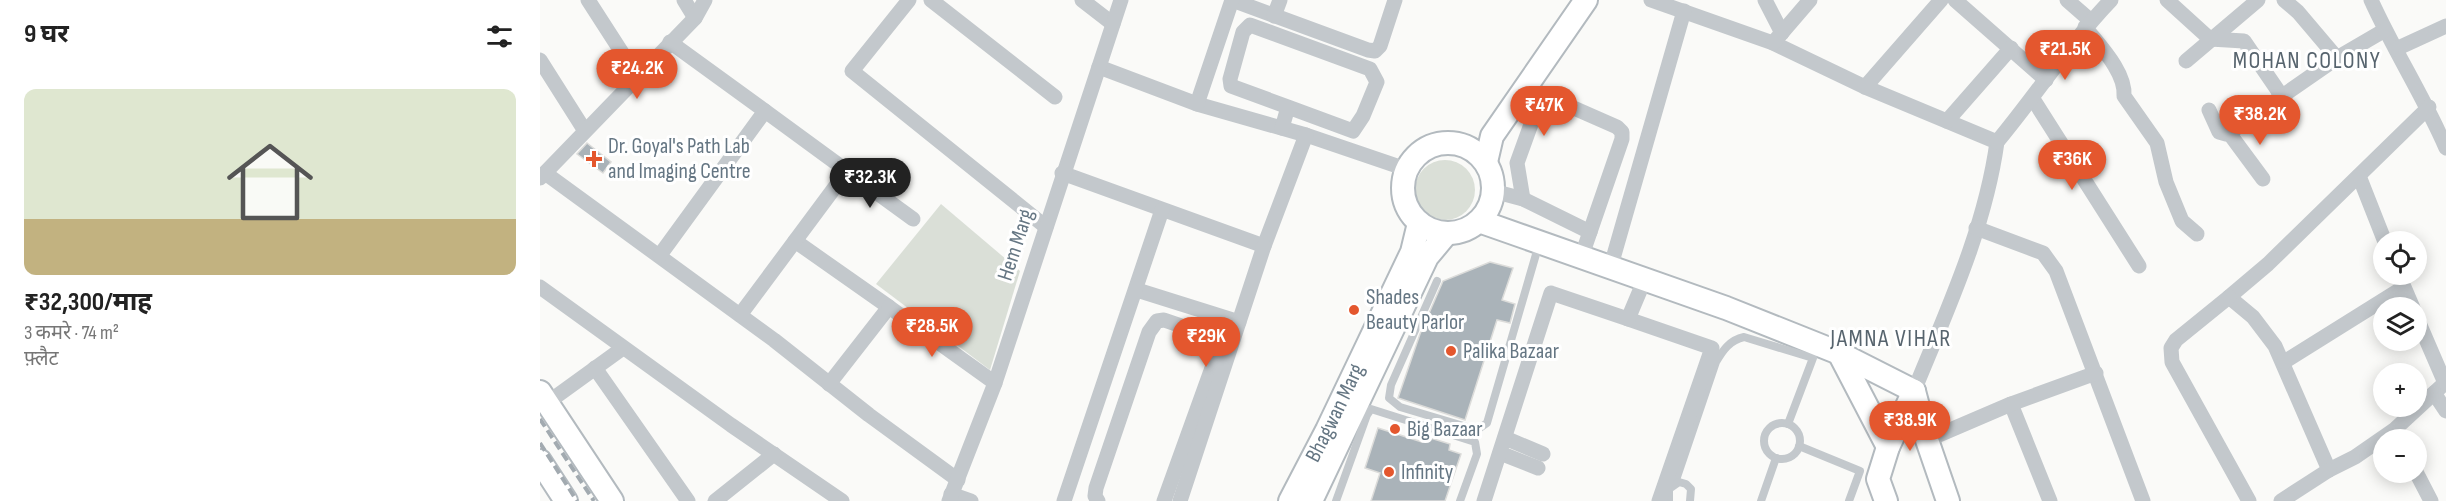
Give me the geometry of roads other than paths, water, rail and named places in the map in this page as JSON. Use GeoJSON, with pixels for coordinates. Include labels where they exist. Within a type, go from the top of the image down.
{"type":"FeatureCollection","features":[{"type":"Feature","properties":{"kind":"street"},"geometry":{"type":"LineString","coordinates":[[588,0],[637,76]]}},
{"type":"Feature","properties":{"kind":"street"},"geometry":{"type":"LineString","coordinates":[[684,0],[695,18]]}},
{"type":"Feature","properties":{"kind":"street"},"geometry":{"type":"LineString","coordinates":[[705,0],[695,18],[543,176],[660,255],[958,480]]}},
{"type":"Feature","properties":{"kind":"street"},"geometry":{"type":"LineString","coordinates":[[909,0],[852,71],[1046,227]]}},
{"type":"Feature","properties":{"kind":"street"},"geometry":{"type":"LineString","coordinates":[[931,0],[1055,97]]}},
{"type":"Feature","properties":{"kind":"street"},"geometry":{"type":"LineString","coordinates":[[1082,0],[1113,24]]}},
{"type":"Feature","properties":{"kind":"street","name":"Hem Marg"},"geometry":{"type":"LineString","coordinates":[[950,498],[995,383],[1062,172],[1121,0]]}},
{"type":"Feature","properties":{"kind":"street"},"geometry":{"type":"LineString","coordinates":[[1197,104],[1232,0],[1375,51],[1380,46],[1395,0]]}},
{"type":"Feature","properties":{"kind":"street"},"geometry":{"type":"LineString","coordinates":[[1274,16],[1280,0]]}},
{"type":"Feature","properties":{"kind":"street"},"geometry":{"type":"LineString","coordinates":[[1456,143],[1481,129],[1573,0]]}},
{"type":"Feature","properties":{"kind":"street"},"geometry":{"type":"LineString","coordinates":[[1486,162],[1492,136],[1586,0]]}},
{"type":"Feature","properties":{"kind":"street"},"geometry":{"type":"LineString","coordinates":[[1651,0],[1777,38],[1865,87],[1997,142]]}},
{"type":"Feature","properties":{"kind":"street"},"geometry":{"type":"LineString","coordinates":[[1765,0],[1777,38]]}},
{"type":"Feature","properties":{"kind":"street"},"geometry":{"type":"LineString","coordinates":[[1777,38],[1810,0]]}},
{"type":"Feature","properties":{"kind":"street"},"geometry":{"type":"LineString","coordinates":[[1865,87],[1941,0]]}},
{"type":"Feature","properties":{"kind":"street"},"geometry":{"type":"LineString","coordinates":[[1955,0],[2046,80]]}},
{"type":"Feature","properties":{"kind":"street"},"geometry":{"type":"LineString","coordinates":[[2067,0],[2088,24],[2125,86],[2124,96],[2157,143],[2173,204],[2182,221],[2197,234]]}},
{"type":"Feature","properties":{"kind":"street"},"geometry":{"type":"LineString","coordinates":[[1873,501],[1888,447],[1914,391],[1964,268],[1993,172],[1997,142],[2033,99],[2088,24],[2111,0]]}},
{"type":"Feature","properties":{"kind":"street"},"geometry":{"type":"LineString","coordinates":[[2167,0],[2210,39],[2244,41],[2283,98]]}},
{"type":"Feature","properties":{"kind":"street"},"geometry":{"type":"LineString","coordinates":[[2186,61],[2258,0]]}},
{"type":"Feature","properties":{"kind":"street"},"geometry":{"type":"LineString","coordinates":[[2284,0],[2298,12],[2337,58]]}},
{"type":"Feature","properties":{"kind":"street"},"geometry":{"type":"LineString","coordinates":[[2372,0],[2385,30],[2429,107],[2446,148]]}},
{"type":"Feature","properties":{"kind":"street"},"geometry":{"type":"LineString","coordinates":[[1610,269],[1684,11]]}},
{"type":"Feature","properties":{"kind":"street"},"geometry":{"type":"LineString","coordinates":[[1250,25],[1370,69],[1377,82],[1363,116],[1353,131],[1288,108],[1231,86],[1230,79],[1243,32],[1250,25]]}},
{"type":"Feature","properties":{"kind":"street"},"geometry":{"type":"LineString","coordinates":[[2396,49],[2446,26]]}},
{"type":"Feature","properties":{"kind":"street"},"geometry":{"type":"LineString","coordinates":[[2209,110],[2219,132],[2229,133],[2283,98],[2337,58],[2385,30]]}},
{"type":"Feature","properties":{"kind":"street"},"geometry":{"type":"LineString","coordinates":[[670,42],[913,219]]}},
{"type":"Feature","properties":{"kind":"street"},"geometry":{"type":"LineString","coordinates":[[1947,122],[2011,48]]}},
{"type":"Feature","properties":{"kind":"street"},"geometry":{"type":"LineString","coordinates":[[540,60],[585,131]]}},
{"type":"Feature","properties":{"kind":"street"},"geometry":{"type":"LineString","coordinates":[[1099,68],[1197,104],[1306,135],[1406,169]]}},
{"type":"Feature","properties":{"kind":"street"},"geometry":{"type":"LineString","coordinates":[[1521,94],[1551,97],[1617,127],[1622,132],[1622,139],[1581,258]]}},
{"type":"Feature","properties":{"kind":"street"},"geometry":{"type":"LineString","coordinates":[[1521,94],[1534,116]]}},
{"type":"Feature","properties":{"kind":"street"},"geometry":{"type":"LineString","coordinates":[[1523,199],[1517,163],[1534,116],[1551,97]]}},
{"type":"Feature","properties":{"kind":"street"},"geometry":{"type":"LineString","coordinates":[[2033,99],[2139,266]]}},
{"type":"Feature","properties":{"kind":"street"},"geometry":{"type":"LineString","coordinates":[[2249,501],[2172,362],[2171,348],[2176,340],[2229,297],[2359,176],[2429,107]]}},
{"type":"Feature","properties":{"kind":"street"},"geometry":{"type":"LineString","coordinates":[[1282,128],[1288,108]]}},
{"type":"Feature","properties":{"kind":"street"},"geometry":{"type":"LineString","coordinates":[[660,255],[765,111]]}},
{"type":"Feature","properties":{"kind":"street"},"geometry":{"type":"LineString","coordinates":[[2229,133],[2264,179]]}},
{"type":"Feature","properties":{"kind":"street"},"geometry":{"type":"LineString","coordinates":[[1180,501],[1264,246],[1306,135]]}},
{"type":"Feature","properties":{"kind":"street"},"geometry":{"type":"LineString","coordinates":[[1439,143],[1456,143],[1475,151],[1486,162],[1493,191],[1489,206],[1479,221],[1465,230],[1447,233],[1432,231],[1419,223],[1408,211],[1402,190],[1406,169],[1419,152],[1439,143]]}},
{"type":"Feature","properties":{"kind":"street"},"geometry":{"type":"LineString","coordinates":[[740,315],[847,171]]}},
{"type":"Feature","properties":{"kind":"street"},"geometry":{"type":"LineString","coordinates":[[1062,172],[1264,246]]}},
{"type":"Feature","properties":{"kind":"street"},"geometry":{"type":"LineString","coordinates":[[2359,176],[2381,231]]}},
{"type":"Feature","properties":{"kind":"street"},"geometry":{"type":"LineString","coordinates":[[1493,191],[1523,199],[1590,232]]}},
{"type":"Feature","properties":{"kind":"street"},"geometry":{"type":"LineString","coordinates":[[1064,501],[1137,290],[1162,210]]}},
{"type":"Feature","properties":{"kind":"street"},"geometry":{"type":"LineString","coordinates":[[1479,221],[1726,308],[1815,351],[1839,353],[1914,391],[1927,440],[1948,501]]}},
{"type":"Feature","properties":{"kind":"street","name":"Bhagwan Marg"},"geometry":{"type":"LineString","coordinates":[[1290,501],[1327,430],[1412,252],[1419,223]]}},
{"type":"Feature","properties":{"kind":"street"},"geometry":{"type":"LineString","coordinates":[[1976,228],[2043,254],[2056,271],[2143,501]]}},
{"type":"Feature","properties":{"kind":"street","name":"Bhagwan Marg"},"geometry":{"type":"LineString","coordinates":[[1311,501],[1427,256],[1447,233]]}},
{"type":"Feature","properties":{"kind":"street"},"geometry":{"type":"LineString","coordinates":[[795,241],[995,383]]}},
{"type":"Feature","properties":{"kind":"street"},"geometry":{"type":"LineString","coordinates":[[1628,319],[1644,281]]}},
{"type":"Feature","properties":{"kind":"street"},"geometry":{"type":"LineString","coordinates":[[2284,362],[2395,285]]}},
{"type":"Feature","properties":{"kind":"street"},"geometry":{"type":"LineString","coordinates":[[540,287],[622,348],[842,501]]}},
{"type":"Feature","properties":{"kind":"street"},"geometry":{"type":"LineString","coordinates":[[1137,290],[1239,322]]}},
{"type":"Feature","properties":{"kind":"street"},"geometry":{"type":"LineString","coordinates":[[1484,501],[1551,293],[1712,348],[1659,501]]}},
{"type":"Feature","properties":{"kind":"street"},"geometry":{"type":"LineString","coordinates":[[2229,297],[2253,317],[2275,346],[2284,362],[2329,470]]}},
{"type":"Feature","properties":{"kind":"street"},"geometry":{"type":"LineString","coordinates":[[830,384],[889,307]]}},
{"type":"Feature","properties":{"kind":"street"},"geometry":{"type":"LineString","coordinates":[[1098,501],[1095,496],[1096,488],[1149,332],[1157,321],[1164,321],[1208,335],[1219,344],[1164,501]]}},
{"type":"Feature","properties":{"kind":"street"},"geometry":{"type":"LineString","coordinates":[[2427,346],[2442,386],[2446,411]]}},
{"type":"Feature","properties":{"kind":"street"},"geometry":{"type":"LineString","coordinates":[[612,501],[543,397],[595,368],[622,348]]}},
{"type":"Feature","properties":{"kind":"street"},"geometry":{"type":"LineString","coordinates":[[1839,353],[1888,447]]}},
{"type":"Feature","properties":{"kind":"street"},"geometry":{"type":"LineString","coordinates":[[595,368],[688,501]]}},
{"type":"Feature","properties":{"kind":"street"},"geometry":{"type":"LineString","coordinates":[[1927,440],[2011,404],[2096,373]]}},
{"type":"Feature","properties":{"kind":"street"},"geometry":{"type":"LineString","coordinates":[[2281,501],[2329,470],[2355,457],[2394,430],[2442,386]]}},
{"type":"Feature","properties":{"kind":"street"},"geometry":{"type":"LineString","coordinates":[[2011,404],[2050,501]]}},
{"type":"Feature","properties":{"kind":"street"},"geometry":{"type":"LineString","coordinates":[[1500,453],[1540,461],[1505,438]]}},
{"type":"Feature","properties":{"kind":"street"},"geometry":{"type":"LineString","coordinates":[[716,501],[774,454]]}},
{"type":"Feature","properties":{"kind":"street"},"geometry":{"type":"LineString","coordinates":[[540,461],[566,501]]}},
{"type":"Feature","properties":{"kind":"street"},"geometry":{"type":"LineString","coordinates":[[1878,478],[1886,501]]}},
{"type":"Feature","properties":{"kind":"street"},"geometry":{"type":"LineString","coordinates":[[2422,483],[2431,501]]}},
{"type":"Feature","properties":{"kind":"street"},"geometry":{"type":"LineString","coordinates":[[950,498],[971,501]]}},
{"type":"Feature","properties":{"kind":"lane"},"geometry":{"type":"LineString","coordinates":[[1437,281],[1391,385],[1389,398],[1400,407],[1477,430],[1487,423],[1539,243]]}},
{"type":"Feature","properties":{"kind":"lane"},"geometry":{"type":"LineString","coordinates":[[1669,501],[1669,489],[1675,483],[1716,362],[1727,345],[1744,337],[1815,351],[1788,424]]}},
{"type":"Feature","properties":{"kind":"lane"},"geometry":{"type":"LineString","coordinates":[[1336,501],[1371,409],[1474,442],[1477,453],[1460,501]]}},
{"type":"Feature","properties":{"kind":"lane"},"geometry":{"type":"LineString","coordinates":[[1788,424],[1796,431],[1799,446],[1797,451],[1788,458],[1771,456],[1764,447],[1765,435],[1772,426],[1788,424]]}},
{"type":"Feature","properties":{"kind":"lane"},"geometry":{"type":"LineString","coordinates":[[1799,446],[1860,471],[1849,501]]}},
{"type":"Feature","properties":{"kind":"lane"},"geometry":{"type":"LineString","coordinates":[[1761,501],[1776,458]]}},
{"type":"Feature","properties":{"kind":"lane"},"geometry":{"type":"LineString","coordinates":[[1675,483],[1683,482],[1689,486],[1692,493],[1691,501]]}},
{"type":"Feature","properties":{"kind":"railway"},"geometry":{"type":"LineString","coordinates":[[540,419],[594,501]]}},
{"type":"Feature","properties":{"kind":"railway"},"geometry":{"type":"LineString","coordinates":[[540,443],[577,501]]}},
{"type":"Feature","properties":{"kind":"place","name":"Dr. Goyal's Path Lab and Imaging Centre"},"geometry":{"type":"Point","coordinates":[594,159]}},
{"type":"Feature","properties":{"kind":"place","name":"Shades Beauty Parlor"},"geometry":{"type":"Point","coordinates":[1354,310]}},
{"type":"Feature","properties":{"kind":"place","name":"Palika Bazaar"},"geometry":{"type":"Point","coordinates":[1451,351]}},
{"type":"Feature","properties":{"kind":"place","name":"Big Bazaar"},"geometry":{"type":"Point","coordinates":[1395,429]}},
{"type":"Feature","properties":{"kind":"place","name":"Infinity"},"geometry":{"type":"Point","coordinates":[1389,472]}},
{"type":"Feature","properties":{"kind":"district","name":"MOHAN COLONY"},"geometry":{"type":"Point","coordinates":[2307,60]}},
{"type":"Feature","properties":{"kind":"district","name":"JAMNA VIHAR"},"geometry":{"type":"Point","coordinates":[1891,338]}}]}
